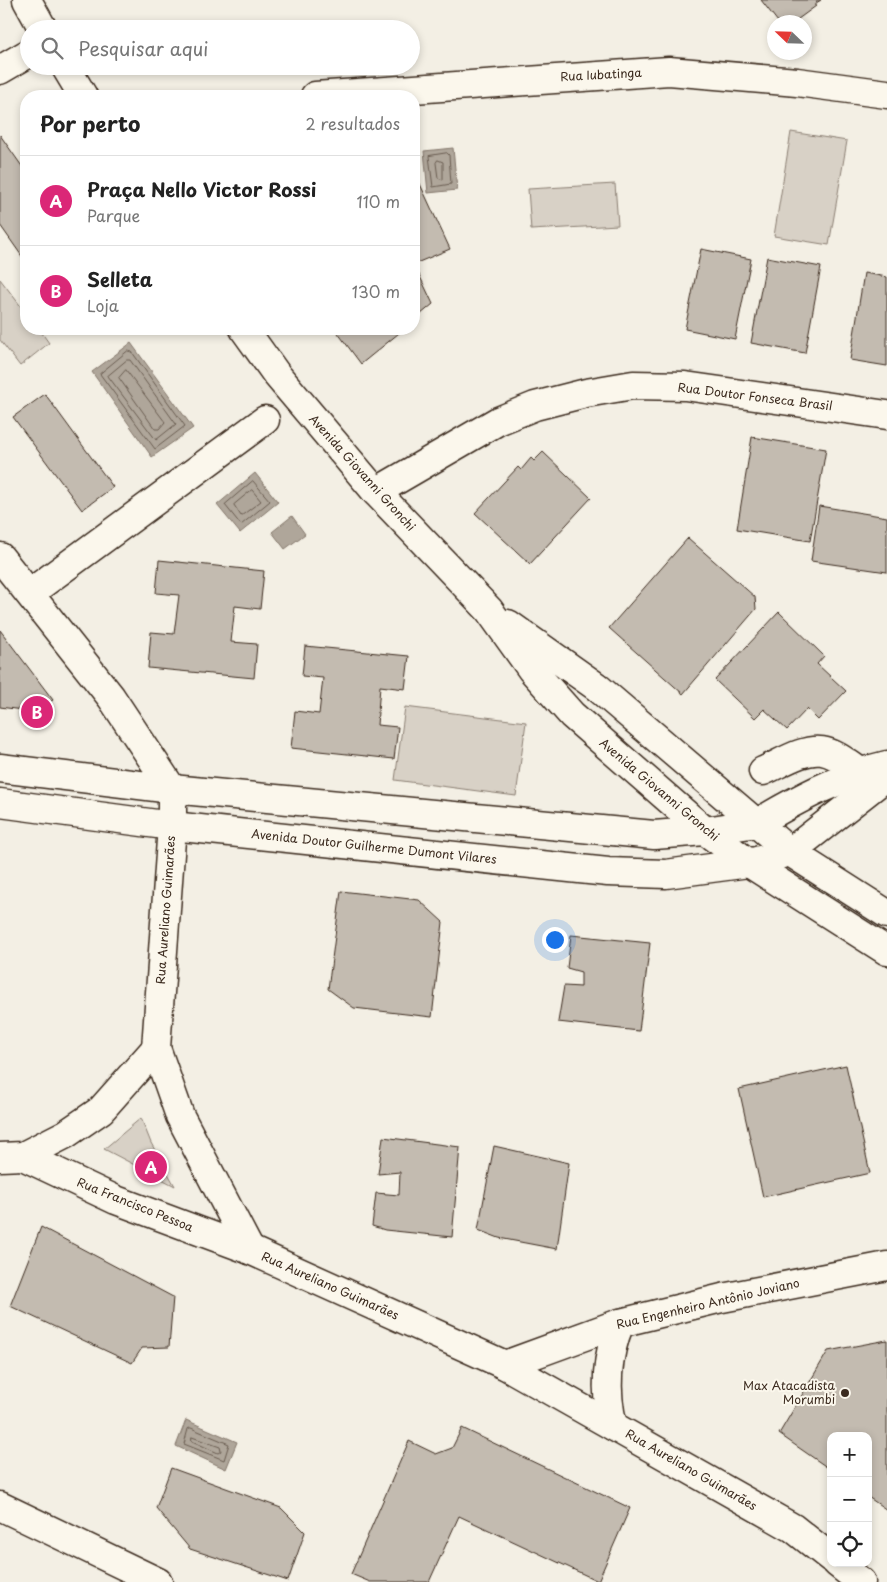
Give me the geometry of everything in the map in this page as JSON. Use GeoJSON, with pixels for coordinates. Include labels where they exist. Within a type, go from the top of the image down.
{"type":"FeatureCollection","features":[{"type":"Feature","properties":{"kind":"street"},"geometry":{"type":"LineString","coordinates":[[27,0],[38,20]]}},
{"type":"Feature","properties":{"kind":"street"},"geometry":{"type":"LineString","coordinates":[[0,70],[20,58]]}},
{"type":"Feature","properties":{"kind":"street","name":"Rua Iubatinga"},"geometry":{"type":"LineString","coordinates":[[400,90],[669,71],[797,82],[887,94]]}},
{"type":"Feature","properties":{"kind":"street"},"geometry":{"type":"LineString","coordinates":[[71,75],[80,90]]}},
{"type":"Feature","properties":{"kind":"street","name":"Avenida Giovanni Gronchi"},"geometry":{"type":"LineString","coordinates":[[248,335],[277,375],[376,492],[489,610],[532,670],[572,715],[705,831],[749,863],[887,951]]}},
{"type":"Feature","properties":{"kind":"street","name":"Rua Doutor Fonseca Brasil"},"geometry":{"type":"LineString","coordinates":[[376,492],[498,421],[543,404],[586,393],[633,385],[685,386],[887,416]]}},
{"type":"Feature","properties":{"kind":"street"},"geometry":{"type":"LineString","coordinates":[[30,593],[265,420]]}},
{"type":"Feature","properties":{"kind":"street"},"geometry":{"type":"LineString","coordinates":[[0,557],[112,697],[172,790]]}},
{"type":"Feature","properties":{"kind":"street","name":"Avenida Giovanni Gronchi"},"geometry":{"type":"LineString","coordinates":[[489,610],[597,687],[790,852],[887,914]]}},
{"type":"Feature","properties":{"kind":"street"},"geometry":{"type":"LineString","coordinates":[[763,771],[805,753],[821,750],[835,756],[859,771]]}},
{"type":"Feature","properties":{"kind":"street"},"geometry":{"type":"LineString","coordinates":[[0,768],[172,790],[644,835],[705,831],[757,823],[802,796],[859,771],[887,765]]}},
{"type":"Feature","properties":{"kind":"street"},"geometry":{"type":"LineString","coordinates":[[790,852],[887,776]]}},
{"type":"Feature","properties":{"kind":"street","name":"Rua Aureliano Guimarães"},"geometry":{"type":"LineString","coordinates":[[172,790],[172,826],[156,1048],[180,1116],[250,1250],[505,1364],[792,1528],[827,1555]]}},
{"type":"Feature","properties":{"kind":"street","name":"Avenida Doutor Guilherme Dumont Vilares"},"geometry":{"type":"LineString","coordinates":[[0,803],[172,826],[608,872],[666,874],[749,863],[790,852]]}},
{"type":"Feature","properties":{"kind":"street","name":"Rua Francisco Pessoa"},"geometry":{"type":"LineString","coordinates":[[11,1157],[66,1134],[101,1110],[156,1048]]}},
{"type":"Feature","properties":{"kind":"street","name":"Rua Francisco Pessoa"},"geometry":{"type":"LineString","coordinates":[[11,1157],[116,1200],[250,1250]]}},
{"type":"Feature","properties":{"kind":"street","name":"Rua Engenheiro Antônio Joviano"},"geometry":{"type":"LineString","coordinates":[[505,1364],[620,1322],[722,1298],[887,1266]]}},
{"type":"Feature","properties":{"kind":"street"},"geometry":{"type":"LineString","coordinates":[[613,1426],[608,1408],[607,1372],[614,1338],[620,1322]]}},
{"type":"Feature","properties":{"kind":"street"},"geometry":{"type":"LineString","coordinates":[[0,1506],[158,1582]]}},
{"type":"Feature","properties":{"kind":"street"},"geometry":{"type":"LineString","coordinates":[[842,1567],[861,1582]]}},
{"type":"Feature","properties":{"kind":"shaded area"},"geometry":{"type":"Polygon","coordinates":[[[791,132],[847,141],[829,245],[774,236],[791,132]]]}},
{"type":"Feature","properties":{"kind":"shaded area"},"geometry":{"type":"Polygon","coordinates":[[[615,184],[618,225],[531,230],[528,189],[615,184]]]}},
{"type":"Feature","properties":{"kind":"shaded area"},"geometry":{"type":"Polygon","coordinates":[[[0,279],[20,305],[20,335],[43,335],[49,343],[20,366],[0,340],[0,279]]]}},
{"type":"Feature","properties":{"kind":"shaded area"},"geometry":{"type":"Polygon","coordinates":[[[405,707],[526,722],[516,796],[395,780],[405,707]]]}},
{"type":"Feature","properties":{"kind":"shaded area"},"geometry":{"type":"Polygon","coordinates":[[[141,1118],[151,1143],[175,1186],[104,1149],[141,1118]]]}},
{"type":"Feature","properties":{"kind":"water"},"geometry":{"type":"Polygon","coordinates":[[[453,148],[457,190],[428,193],[424,151],[453,148]]]}},
{"type":"Feature","properties":{"kind":"water"},"geometry":{"type":"Polygon","coordinates":[[[131,343],[193,428],[152,457],[92,372],[131,343]]]}},
{"type":"Feature","properties":{"kind":"water"},"geometry":{"type":"Polygon","coordinates":[[[255,473],[278,502],[240,533],[217,505],[255,473]]]}},
{"type":"Feature","properties":{"kind":"water"},"geometry":{"type":"Polygon","coordinates":[[[292,516],[305,534],[285,549],[272,532],[292,516]]]}},
{"type":"Feature","properties":{"kind":"water"},"geometry":{"type":"Polygon","coordinates":[[[186,1420],[237,1442],[226,1469],[176,1446],[186,1420]]]}},
{"type":"Feature","properties":{"kind":"building"},"geometry":{"type":"Polygon","coordinates":[[[761,0],[821,0],[804,15],[773,15],[761,0]]]}},
{"type":"Feature","properties":{"kind":"building"},"geometry":{"type":"Polygon","coordinates":[[[0,135],[20,163],[20,253],[0,225],[0,135]]]}},
{"type":"Feature","properties":{"kind":"building"},"geometry":{"type":"Polygon","coordinates":[[[420,184],[450,249],[420,262],[420,184]]]}},
{"type":"Feature","properties":{"kind":"building"},"geometry":{"type":"Polygon","coordinates":[[[701,249],[751,259],[735,339],[685,329],[701,249]]]}},
{"type":"Feature","properties":{"kind":"building"},"geometry":{"type":"Polygon","coordinates":[[[767,257],[821,267],[805,353],[751,343],[767,257]]]}},
{"type":"Feature","properties":{"kind":"building"},"geometry":{"type":"Polygon","coordinates":[[[864,273],[887,277],[887,366],[850,360],[864,273]]]}},
{"type":"Feature","properties":{"kind":"building"},"geometry":{"type":"Polygon","coordinates":[[[420,277],[433,304],[420,315],[420,277]]]}},
{"type":"Feature","properties":{"kind":"building"},"geometry":{"type":"Polygon","coordinates":[[[339,335],[397,335],[361,364],[339,335]]]}},
{"type":"Feature","properties":{"kind":"building"},"geometry":{"type":"Polygon","coordinates":[[[45,394],[113,487],[82,510],[13,417],[45,394]]]}},
{"type":"Feature","properties":{"kind":"building"},"geometry":{"type":"Polygon","coordinates":[[[752,437],[826,449],[810,541],[737,529],[752,437]]]}},
{"type":"Feature","properties":{"kind":"building"},"geometry":{"type":"Polygon","coordinates":[[[543,452],[591,498],[530,564],[475,513],[518,467],[521,470],[531,458],[534,461],[543,452]]]}},
{"type":"Feature","properties":{"kind":"building"},"geometry":{"type":"Polygon","coordinates":[[[819,506],[887,517],[887,572],[811,561],[819,506]]]}},
{"type":"Feature","properties":{"kind":"building"},"geometry":{"type":"Polygon","coordinates":[[[688,538],[755,597],[756,609],[683,694],[609,628],[688,538]]]}},
{"type":"Feature","properties":{"kind":"building"},"geometry":{"type":"Polygon","coordinates":[[[159,560],[264,571],[260,609],[235,606],[231,642],[257,644],[254,678],[148,668],[151,632],[174,634],[179,595],[156,593],[159,560]]]}},
{"type":"Feature","properties":{"kind":"building"},"geometry":{"type":"Polygon","coordinates":[[[779,612],[824,656],[817,664],[846,691],[818,720],[807,709],[787,730],[764,709],[755,718],[715,680],[779,612]]]}},
{"type":"Feature","properties":{"kind":"building"},"geometry":{"type":"Polygon","coordinates":[[[0,630],[53,700],[37,712],[0,707],[0,630]]]}},
{"type":"Feature","properties":{"kind":"building"},"geometry":{"type":"Polygon","coordinates":[[[305,646],[409,656],[405,689],[380,686],[377,725],[398,727],[394,759],[291,748],[295,711],[319,714],[323,678],[302,676],[305,646]]]}},
{"type":"Feature","properties":{"kind":"building"},"geometry":{"type":"Polygon","coordinates":[[[341,891],[419,900],[443,922],[432,1017],[354,1008],[328,989],[341,891]]]}},
{"type":"Feature","properties":{"kind":"building"},"geometry":{"type":"Polygon","coordinates":[[[571,935],[650,943],[639,1031],[558,1022],[564,986],[581,987],[581,972],[567,968],[571,935]]]}},
{"type":"Feature","properties":{"kind":"building"},"geometry":{"type":"Polygon","coordinates":[[[846,1065],[870,1173],[763,1197],[739,1089],[846,1065]]]}},
{"type":"Feature","properties":{"kind":"building"},"geometry":{"type":"Polygon","coordinates":[[[383,1137],[460,1147],[452,1237],[385,1230],[372,1226],[376,1193],[399,1195],[400,1172],[378,1174],[383,1137]]]}},
{"type":"Feature","properties":{"kind":"building"},"geometry":{"type":"Polygon","coordinates":[[[494,1146],[569,1163],[557,1249],[499,1238],[478,1230],[494,1146]]]}},
{"type":"Feature","properties":{"kind":"building"},"geometry":{"type":"Polygon","coordinates":[[[41,1227],[173,1297],[169,1347],[142,1348],[132,1363],[10,1306],[41,1227]]]}},
{"type":"Feature","properties":{"kind":"building","name":"Max Atacadista Morumbi"},"geometry":{"type":"Polygon","coordinates":[[[887,1340],[887,1510],[872,1500],[872,1432],[827,1432],[827,1467],[779,1434],[828,1351],[887,1340]]]}},
{"type":"Feature","properties":{"kind":"building"},"geometry":{"type":"Polygon","coordinates":[[[462,1428],[630,1508],[598,1581],[459,1516],[429,1582],[370,1582],[351,1574],[409,1441],[436,1454],[452,1448],[462,1428]]]}},
{"type":"Feature","properties":{"kind":"building"},"geometry":{"type":"Polygon","coordinates":[[[171,1468],[281,1508],[305,1532],[288,1581],[190,1549],[156,1508],[171,1468]]]}},
{"type":"Feature","properties":{"kind":"place","name":"Selleta"},"geometry":{"type":"Point","coordinates":[37,712]}},
{"type":"Feature","properties":{"kind":"place","name":"Praça Nello Victor Rossi"},"geometry":{"type":"Point","coordinates":[151,1167]}},
{"type":"Feature","properties":{"kind":"place","name":"Max Atacadista Morumbi"},"geometry":{"type":"Point","coordinates":[845,1393]}}]}
